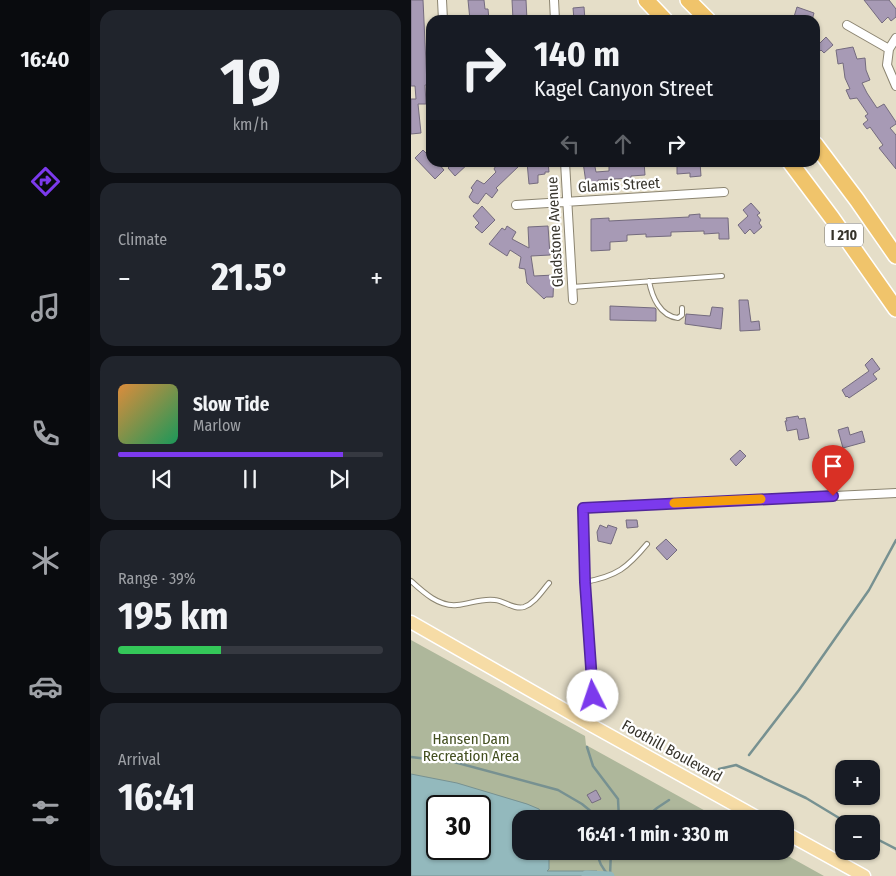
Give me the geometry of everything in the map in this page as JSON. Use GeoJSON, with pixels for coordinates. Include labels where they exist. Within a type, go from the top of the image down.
{"type":"FeatureCollection","features":[{"type":"Feature","properties":{"kind":"highway"},"geometry":{"type":"LineString","coordinates":[[646,0],[660,15]]}},
{"type":"Feature","properties":{"kind":"highway"},"geometry":{"type":"LineString","coordinates":[[689,0],[702,15]]}},
{"type":"Feature","properties":{"kind":"highway","name":"I 210"},"geometry":{"type":"LineString","coordinates":[[820,151],[896,256]]}},
{"type":"Feature","properties":{"kind":"highway","name":"I 210"},"geometry":{"type":"LineString","coordinates":[[794,167],[896,309]]}},
{"type":"Feature","properties":{"kind":"main road","name":"Foothill Boulevard"},"geometry":{"type":"LineString","coordinates":[[411,622],[745,810]]}},
{"type":"Feature","properties":{"kind":"main road"},"geometry":{"type":"LineString","coordinates":[[794,837],[864,876]]}},
{"type":"Feature","properties":{"kind":"street"},"geometry":{"type":"LineString","coordinates":[[441,0],[442,15]]}},
{"type":"Feature","properties":{"kind":"street"},"geometry":{"type":"LineString","coordinates":[[554,0],[555,15]]}},
{"type":"Feature","properties":{"kind":"street"},"geometry":{"type":"LineString","coordinates":[[847,25],[889,49]]}},
{"type":"Feature","properties":{"kind":"street"},"geometry":{"type":"LineString","coordinates":[[896,38],[889,49],[887,65],[896,86]]}},
{"type":"Feature","properties":{"kind":"street","name":"Gladstone Avenue"},"geometry":{"type":"LineString","coordinates":[[565,167],[573,300]]}},
{"type":"Feature","properties":{"kind":"street","name":"Glamis Street"},"geometry":{"type":"LineString","coordinates":[[516,205],[724,192]]}},
{"type":"Feature","properties":{"kind":"street"},"geometry":{"type":"LineString","coordinates":[[591,724],[593,696],[585,582],[583,508],[896,494]]}},
{"type":"Feature","properties":{"kind":"lane"},"geometry":{"type":"LineString","coordinates":[[572,288],[722,276]]}},
{"type":"Feature","properties":{"kind":"lane"},"geometry":{"type":"LineString","coordinates":[[649,281],[651,293],[657,304],[666,314],[671,318],[678,318],[681,315],[682,308]]}},
{"type":"Feature","properties":{"kind":"lane"},"geometry":{"type":"LineString","coordinates":[[585,582],[605,578],[616,573],[633,561],[647,544]]}},
{"type":"Feature","properties":{"kind":"lane"},"geometry":{"type":"LineString","coordinates":[[411,581],[435,599],[447,605],[456,606],[487,599],[497,600],[520,608],[534,601],[549,583]]}},
{"type":"Feature","properties":{"kind":"green space","name":"Hansen Dam Recreation Area"},"geometry":{"type":"Polygon","coordinates":[[[411,640],[585,736],[586,745],[704,810],[512,810],[512,860],[794,859],[824,876],[411,876],[411,640]]]}},
{"type":"Feature","properties":{"kind":"water"},"geometry":{"type":"Polygon","coordinates":[[[411,774],[457,783],[539,809],[512,810],[512,860],[549,860],[549,869],[547,871],[597,871],[597,876],[411,876],[411,774]]]}},
{"type":"Feature","properties":{"kind":"building"},"geometry":{"type":"Polygon","coordinates":[[[411,0],[423,0],[426,104],[418,104],[421,133],[411,134],[411,99],[416,99],[415,86],[411,86],[411,0]]]}},
{"type":"Feature","properties":{"kind":"building"},"geometry":{"type":"Polygon","coordinates":[[[468,0],[484,0],[485,9],[488,9],[489,15],[470,15],[468,0]]]}},
{"type":"Feature","properties":{"kind":"building"},"geometry":{"type":"Polygon","coordinates":[[[512,0],[526,0],[527,15],[513,15],[512,0]]]}},
{"type":"Feature","properties":{"kind":"building"},"geometry":{"type":"Polygon","coordinates":[[[864,0],[889,0],[896,9],[896,17],[891,21],[888,17],[882,23],[864,0]]]}},
{"type":"Feature","properties":{"kind":"building"},"geometry":{"type":"Polygon","coordinates":[[[584,7],[585,15],[574,15],[573,8],[584,7]]]}},
{"type":"Feature","properties":{"kind":"building"},"geometry":{"type":"Polygon","coordinates":[[[797,7],[814,13],[813,15],[795,15],[797,7]]]}},
{"type":"Feature","properties":{"kind":"building"},"geometry":{"type":"Polygon","coordinates":[[[826,37],[833,45],[824,53],[821,50],[820,43],[826,37]]]}},
{"type":"Feature","properties":{"kind":"building"},"geometry":{"type":"Polygon","coordinates":[[[853,47],[857,59],[865,58],[866,70],[870,80],[862,83],[867,93],[877,108],[884,104],[896,122],[890,128],[896,135],[896,169],[879,148],[883,145],[870,127],[867,129],[863,124],[868,120],[865,116],[868,114],[857,98],[850,99],[846,90],[850,89],[845,78],[843,63],[838,64],[836,50],[853,47]]]}},
{"type":"Feature","properties":{"kind":"building"},"geometry":{"type":"Polygon","coordinates":[[[423,150],[426,153],[426,167],[441,167],[444,170],[435,179],[415,158],[423,150]]]}},
{"type":"Feature","properties":{"kind":"building"},"geometry":{"type":"Polygon","coordinates":[[[449,167],[465,167],[455,176],[449,167]]]}},
{"type":"Feature","properties":{"kind":"building"},"geometry":{"type":"Polygon","coordinates":[[[495,167],[518,167],[496,188],[498,190],[492,198],[486,193],[478,204],[473,202],[469,197],[473,190],[471,188],[477,180],[484,184],[496,172],[495,167]]]}},
{"type":"Feature","properties":{"kind":"building"},"geometry":{"type":"Polygon","coordinates":[[[527,167],[548,167],[549,172],[538,175],[538,183],[529,184],[527,167]]]}},
{"type":"Feature","properties":{"kind":"building"},"geometry":{"type":"Polygon","coordinates":[[[584,167],[595,167],[596,172],[609,171],[609,167],[644,167],[645,175],[586,183],[584,167]]]}},
{"type":"Feature","properties":{"kind":"building"},"geometry":{"type":"Polygon","coordinates":[[[677,167],[700,167],[701,176],[690,177],[690,173],[677,174],[677,167]]]}},
{"type":"Feature","properties":{"kind":"building"},"geometry":{"type":"Polygon","coordinates":[[[751,203],[760,213],[757,215],[761,220],[759,223],[762,227],[754,234],[750,229],[745,234],[738,225],[748,216],[743,210],[751,203]]]}},
{"type":"Feature","properties":{"kind":"building"},"geometry":{"type":"Polygon","coordinates":[[[482,206],[495,220],[482,233],[475,227],[479,223],[473,216],[482,206]]]}},
{"type":"Feature","properties":{"kind":"building"},"geometry":{"type":"Polygon","coordinates":[[[700,214],[700,218],[728,218],[729,239],[719,239],[719,233],[704,234],[704,231],[671,232],[671,236],[646,237],[646,234],[627,235],[627,241],[610,242],[610,250],[591,251],[591,219],[609,218],[609,221],[689,217],[689,215],[700,214]]]}},
{"type":"Feature","properties":{"kind":"building"},"geometry":{"type":"Polygon","coordinates":[[[507,226],[516,232],[512,239],[529,248],[528,227],[548,226],[550,255],[531,256],[534,276],[554,275],[553,297],[546,297],[544,299],[527,283],[525,269],[519,268],[521,257],[510,250],[507,256],[489,244],[502,228],[505,230],[507,226]]]}},
{"type":"Feature","properties":{"kind":"building"},"geometry":{"type":"Polygon","coordinates":[[[739,300],[748,300],[751,322],[759,321],[760,330],[740,331],[739,300]]]}},
{"type":"Feature","properties":{"kind":"building"},"geometry":{"type":"Polygon","coordinates":[[[610,306],[655,308],[656,321],[610,320],[610,306]]]}},
{"type":"Feature","properties":{"kind":"building"},"geometry":{"type":"Polygon","coordinates":[[[712,307],[723,308],[721,329],[685,324],[686,314],[710,316],[712,307]]]}},
{"type":"Feature","properties":{"kind":"building"},"geometry":{"type":"Polygon","coordinates":[[[872,358],[880,369],[873,374],[877,379],[849,398],[846,397],[842,390],[869,371],[865,365],[872,358]]]}},
{"type":"Feature","properties":{"kind":"building"},"geometry":{"type":"Polygon","coordinates":[[[798,416],[799,419],[805,418],[809,438],[799,440],[797,429],[787,431],[786,418],[798,416]]]}},
{"type":"Feature","properties":{"kind":"building"},"geometry":{"type":"Polygon","coordinates":[[[848,427],[850,435],[862,431],[865,442],[843,448],[838,430],[848,427]]]}},
{"type":"Feature","properties":{"kind":"building"},"geometry":{"type":"Polygon","coordinates":[[[842,449],[843,461],[834,462],[833,452],[842,449]]]}},
{"type":"Feature","properties":{"kind":"building"},"geometry":{"type":"Polygon","coordinates":[[[740,450],[746,456],[736,466],[730,459],[740,450]]]}},
{"type":"Feature","properties":{"kind":"building"},"geometry":{"type":"Polygon","coordinates":[[[626,520],[637,520],[638,527],[627,528],[626,520]]]}},
{"type":"Feature","properties":{"kind":"building"},"geometry":{"type":"Polygon","coordinates":[[[600,525],[607,528],[608,525],[617,528],[611,544],[598,541],[597,532],[600,525]]]}},
{"type":"Feature","properties":{"kind":"building"},"geometry":{"type":"Polygon","coordinates":[[[666,539],[677,550],[667,560],[656,548],[666,539]]]}},
{"type":"Feature","properties":{"kind":"building"},"geometry":{"type":"Polygon","coordinates":[[[596,790],[601,799],[592,803],[587,795],[596,790]]]}},
{"type":"Feature","properties":{"kind":"waterway"},"geometry":{"type":"LineString","coordinates":[[749,755],[799,690],[869,590],[896,540]]}},
{"type":"Feature","properties":{"kind":"waterway"},"geometry":{"type":"LineString","coordinates":[[587,747],[593,766],[618,799],[619,810]]}},
{"type":"Feature","properties":{"kind":"waterway"},"geometry":{"type":"LineString","coordinates":[[411,757],[454,762],[558,790],[589,810]]}},
{"type":"Feature","properties":{"kind":"waterway"},"geometry":{"type":"LineString","coordinates":[[719,769],[736,765],[806,798],[835,816]]}},
{"type":"Feature","properties":{"kind":"waterway"},"geometry":{"type":"LineString","coordinates":[[655,810],[669,800]]}},
{"type":"Feature","properties":{"kind":"waterway"},"geometry":{"type":"LineString","coordinates":[[880,841],[896,849]]}},
{"type":"Feature","properties":{"kind":"waterway"},"geometry":{"type":"LineString","coordinates":[[599,860],[610,876]]}},
{"type":"Feature","properties":{"kind":"waterway"},"geometry":{"type":"LineString","coordinates":[[610,875],[611,860]]}},
{"type":"Feature","properties":{"kind":"waterway"},"geometry":{"type":"LineString","coordinates":[[586,875],[610,876]]}},
{"type":"Feature","properties":{"kind":"slow traffic"},"geometry":{"type":"LineString","coordinates":[[674,503],[761,499]]}},
{"type":"Feature","properties":{"kind":"route"},"geometry":{"type":"LineString","coordinates":[[593,696],[585,582],[583,508],[833,496]]}}]}
